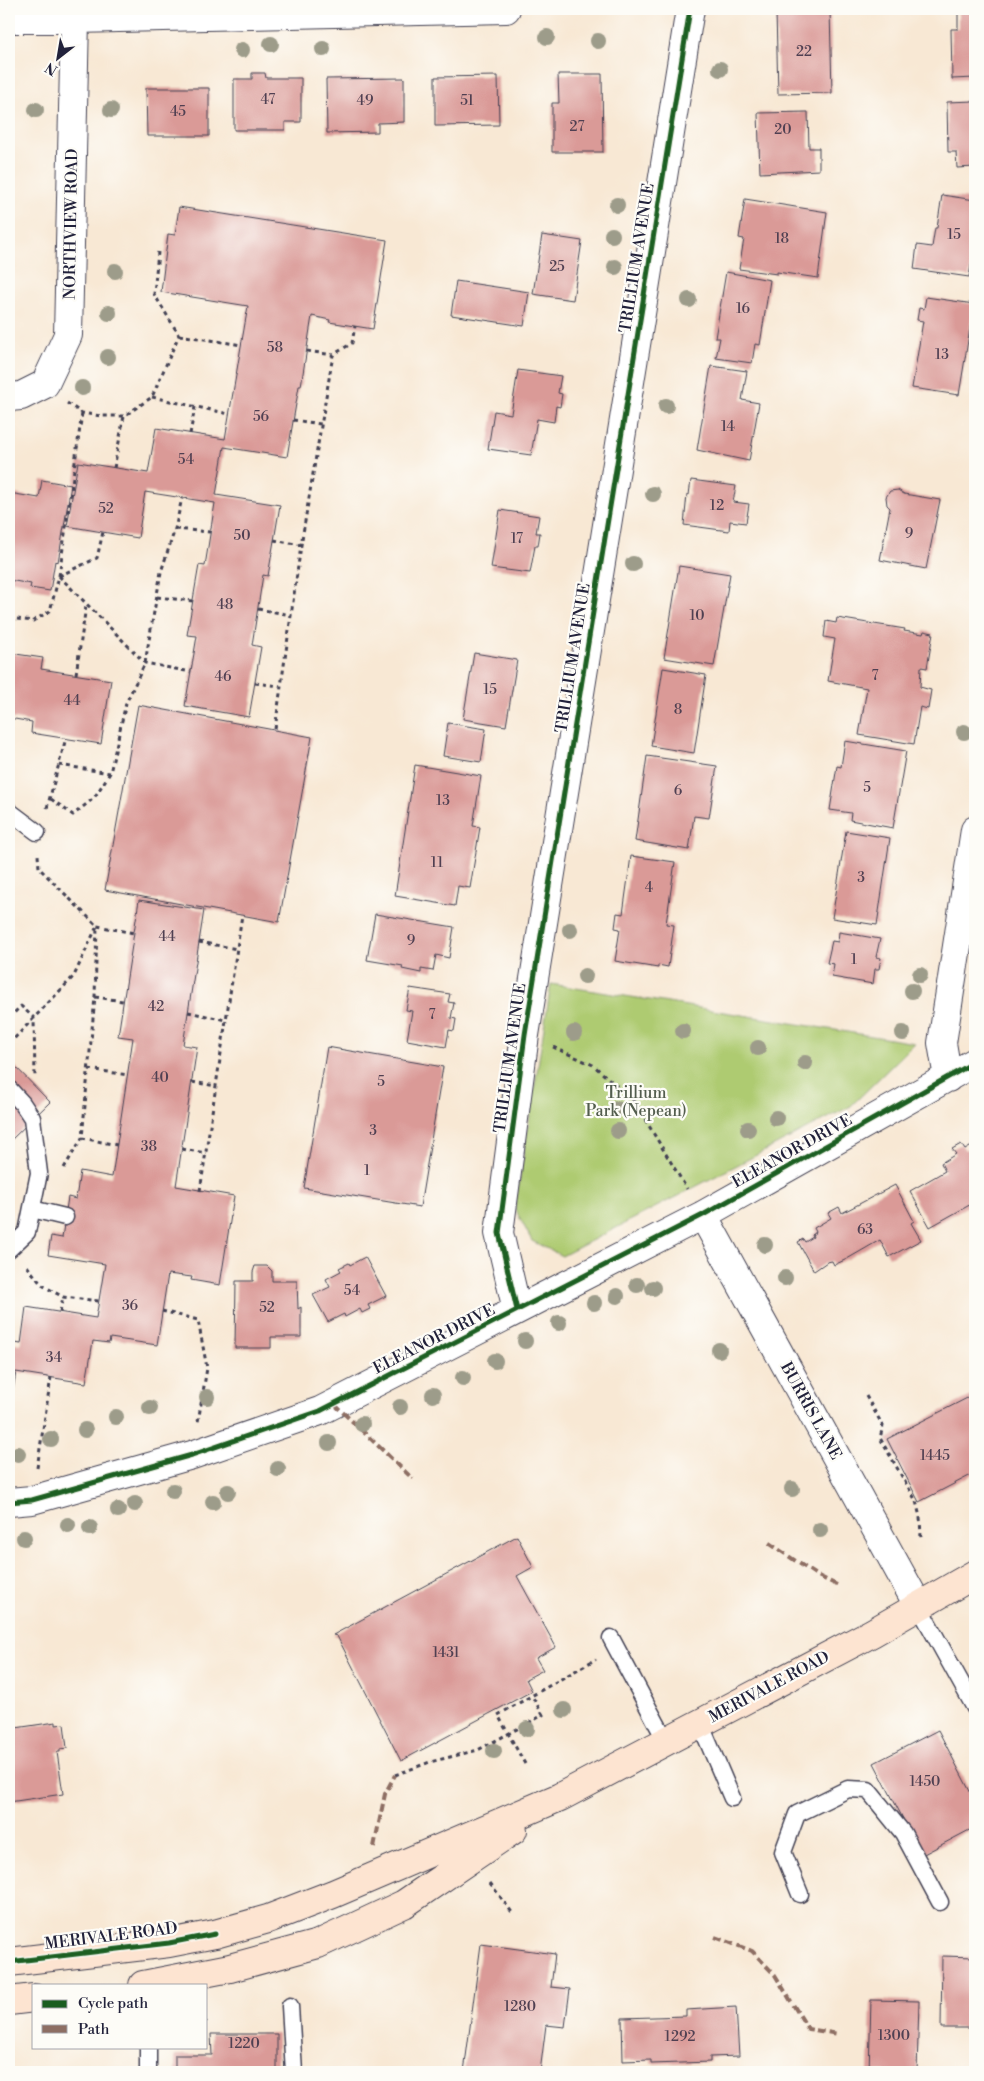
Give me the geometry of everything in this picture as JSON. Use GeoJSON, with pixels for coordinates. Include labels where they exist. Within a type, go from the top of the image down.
{"type":"FeatureCollection","features":[{"type":"Feature","properties":{"kind":"main road","name":"MERIVALE ROAD"},"geometry":{"type":"LineString","coordinates":[[9,1962],[169,1943],[215,1934],[268,1919],[333,1894],[560,1797],[919,1607],[975,1574]]}},
{"type":"Feature","properties":{"kind":"main road","name":"MERIVALE ROAD"},"geometry":{"type":"LineString","coordinates":[[148,1984],[230,1968],[269,1958],[318,1944],[361,1925],[404,1904],[560,1797]]}},
{"type":"Feature","properties":{"kind":"main road"},"geometry":{"type":"LineString","coordinates":[[9,2001],[32,1998]]}},
{"type":"Feature","properties":{"kind":"street"},"geometry":{"type":"LineString","coordinates":[[9,19],[506,9]]}},
{"type":"Feature","properties":{"kind":"street","name":"TRILLIUM AVENUE"},"geometry":{"type":"LineString","coordinates":[[517,1310],[499,1233],[525,1034],[690,9]]}},
{"type":"Feature","properties":{"kind":"street","name":"NORTHVIEW ROAD"},"geometry":{"type":"LineString","coordinates":[[45,384],[68,335],[75,19]]}},
{"type":"Feature","properties":{"kind":"street"},"geometry":{"type":"LineString","coordinates":[[9,397],[21,396],[45,384]]}},
{"type":"Feature","properties":{"kind":"street"},"geometry":{"type":"LineString","coordinates":[[948,1078],[942,1043],[975,830]]}},
{"type":"Feature","properties":{"kind":"street","name":"ELEANOR DRIVE"},"geometry":{"type":"LineString","coordinates":[[20,1501],[192,1455],[320,1411],[703,1215],[975,1062]]}},
{"type":"Feature","properties":{"kind":"street","name":"BURRIS LANE"},"geometry":{"type":"LineString","coordinates":[[703,1215],[919,1607]]}},
{"type":"Feature","properties":{"kind":"lane"},"geometry":{"type":"LineString","coordinates":[[9,811],[37,832]]}},
{"type":"Feature","properties":{"kind":"lane"},"geometry":{"type":"LineString","coordinates":[[9,1089],[32,1118],[39,1173],[27,1232],[10,1248]]}},
{"type":"Feature","properties":{"kind":"lane"},"geometry":{"type":"LineString","coordinates":[[32,1209],[65,1217]]}},
{"type":"Feature","properties":{"kind":"lane"},"geometry":{"type":"LineString","coordinates":[[919,1607],[975,1708]]}},
{"type":"Feature","properties":{"kind":"lane"},"geometry":{"type":"LineString","coordinates":[[614,1643],[666,1741]]}},
{"type":"Feature","properties":{"kind":"lane"},"geometry":{"type":"LineString","coordinates":[[700,1723],[732,1798]]}},
{"type":"Feature","properties":{"kind":"lane"},"geometry":{"type":"LineString","coordinates":[[800,1894],[783,1852],[797,1814],[848,1789],[868,1790],[903,1833],[940,1902]]}},
{"type":"Feature","properties":{"kind":"lane"},"geometry":{"type":"LineString","coordinates":[[290,2006],[294,2072]]}},
{"type":"Feature","properties":{"kind":"lane"},"geometry":{"type":"LineString","coordinates":[[148,2048],[148,2072]]}},
{"type":"Feature","properties":{"kind":"path"},"geometry":{"type":"LineString","coordinates":[[158,252],[154,294],[179,335],[242,345]]}},
{"type":"Feature","properties":{"kind":"path"},"geometry":{"type":"LineString","coordinates":[[307,351],[333,355],[352,343],[355,326]]}},
{"type":"Feature","properties":{"kind":"path"},"geometry":{"type":"LineString","coordinates":[[45,384],[61,400],[82,413],[101,416],[124,416],[152,397],[179,335]]}},
{"type":"Feature","properties":{"kind":"path"},"geometry":{"type":"LineString","coordinates":[[274,729],[300,545],[333,355]]}},
{"type":"Feature","properties":{"kind":"path"},"geometry":{"type":"LineString","coordinates":[[152,397],[229,414]]}},
{"type":"Feature","properties":{"kind":"path"},"geometry":{"type":"LineString","coordinates":[[190,434],[195,407]]}},
{"type":"Feature","properties":{"kind":"path"},"geometry":{"type":"LineString","coordinates":[[9,635],[10,618],[33,621],[50,611],[58,576],[82,413]]}},
{"type":"Feature","properties":{"kind":"path"},"geometry":{"type":"LineString","coordinates":[[114,468],[124,416]]}},
{"type":"Feature","properties":{"kind":"path"},"geometry":{"type":"LineString","coordinates":[[293,420],[321,424]]}},
{"type":"Feature","properties":{"kind":"path"},"geometry":{"type":"LineString","coordinates":[[51,799],[73,815],[94,798],[110,773],[126,703],[144,663],[161,572],[175,529],[182,498]]}},
{"type":"Feature","properties":{"kind":"path"},"geometry":{"type":"LineString","coordinates":[[175,529],[210,532]]}},
{"type":"Feature","properties":{"kind":"path"},"geometry":{"type":"LineString","coordinates":[[58,576],[97,558],[103,532]]}},
{"type":"Feature","properties":{"kind":"path"},"geometry":{"type":"LineString","coordinates":[[274,540],[300,545]]}},
{"type":"Feature","properties":{"kind":"path"},"geometry":{"type":"LineString","coordinates":[[58,576],[144,663],[191,672]]}},
{"type":"Feature","properties":{"kind":"path"},"geometry":{"type":"LineString","coordinates":[[157,597],[193,602]]}},
{"type":"Feature","properties":{"kind":"path"},"geometry":{"type":"LineString","coordinates":[[76,674],[87,605]]}},
{"type":"Feature","properties":{"kind":"path"},"geometry":{"type":"LineString","coordinates":[[258,609],[291,615]]}},
{"type":"Feature","properties":{"kind":"path"},"geometry":{"type":"LineString","coordinates":[[255,683],[280,686]]}},
{"type":"Feature","properties":{"kind":"path"},"geometry":{"type":"LineString","coordinates":[[66,738],[51,799],[37,832],[38,868],[97,926],[134,933]]}},
{"type":"Feature","properties":{"kind":"path"},"geometry":{"type":"LineString","coordinates":[[59,765],[110,773]]}},
{"type":"Feature","properties":{"kind":"path"},"geometry":{"type":"LineString","coordinates":[[200,1190],[242,915]]}},
{"type":"Feature","properties":{"kind":"path"},"geometry":{"type":"LineString","coordinates":[[36,1190],[62,1172],[82,1138],[95,997],[97,926]]}},
{"type":"Feature","properties":{"kind":"path"},"geometry":{"type":"LineString","coordinates":[[9,1044],[74,976],[97,926]]}},
{"type":"Feature","properties":{"kind":"path"},"geometry":{"type":"LineString","coordinates":[[199,942],[237,950]]}},
{"type":"Feature","properties":{"kind":"path"},"geometry":{"type":"LineString","coordinates":[[95,997],[123,1001]]}},
{"type":"Feature","properties":{"kind":"path"},"geometry":{"type":"LineString","coordinates":[[9,1016],[10,1018],[22,1006],[34,1018],[35,1088],[22,1103]]}},
{"type":"Feature","properties":{"kind":"path"},"geometry":{"type":"LineString","coordinates":[[188,1012],[226,1020]]}},
{"type":"Feature","properties":{"kind":"path"},"geometry":{"type":"LineString","coordinates":[[525,1034],[592,1065],[634,1101],[703,1215]]}},
{"type":"Feature","properties":{"kind":"path"},"geometry":{"type":"LineString","coordinates":[[88,1069],[128,1075]]}},
{"type":"Feature","properties":{"kind":"path"},"geometry":{"type":"LineString","coordinates":[[192,1082],[216,1086]]}},
{"type":"Feature","properties":{"kind":"path"},"geometry":{"type":"LineString","coordinates":[[82,1138],[117,1145]]}},
{"type":"Feature","properties":{"kind":"path"},"geometry":{"type":"LineString","coordinates":[[182,1149],[206,1152]]}},
{"type":"Feature","properties":{"kind":"path"},"geometry":{"type":"LineString","coordinates":[[10,1248],[42,1285],[63,1297],[99,1301]]}},
{"type":"Feature","properties":{"kind":"path"},"geometry":{"type":"LineString","coordinates":[[60,1312],[63,1297]]}},
{"type":"Feature","properties":{"kind":"path"},"geometry":{"type":"LineString","coordinates":[[162,1311],[198,1320],[207,1368],[192,1455]]}},
{"type":"Feature","properties":{"kind":"path"},"geometry":{"type":"LineString","coordinates":[[20,1501],[51,1377]]}},
{"type":"Feature","properties":{"kind":"path"},"geometry":{"type":"LineString","coordinates":[[866,1396],[882,1426],[880,1438],[916,1501],[920,1517],[921,1538]]}},
{"type":"Feature","properties":{"kind":"path"},"geometry":{"type":"LineString","coordinates":[[525,1764],[498,1715],[532,1696],[614,1643]]}},
{"type":"Feature","properties":{"kind":"path"},"geometry":{"type":"LineString","coordinates":[[395,1775],[430,1762],[478,1750],[543,1715],[532,1696]]}},
{"type":"Feature","properties":{"kind":"path"},"geometry":{"type":"LineString","coordinates":[[490,1883],[514,1915]]}},
{"type":"Feature","properties":{"kind":"green space","name":"Trillium Park (Nepean)"},"geometry":{"type":"Polygon","coordinates":[[[551,984],[915,1043],[851,1106],[562,1256],[532,1241],[515,1209],[551,984]]]}},
{"type":"Feature","properties":{"kind":"building"},"geometry":{"type":"Polygon","coordinates":[[[830,10],[832,93],[778,94],[776,12],[830,10]]]}},
{"type":"Feature","properties":{"kind":"building"},"geometry":{"type":"Polygon","coordinates":[[[975,10],[975,78],[952,79],[951,29],[958,29],[958,11],[975,10]]]}},
{"type":"Feature","properties":{"kind":"building"},"geometry":{"type":"Polygon","coordinates":[[[252,73],[265,73],[266,78],[301,78],[301,122],[285,122],[285,130],[234,130],[234,79],[252,79],[252,73]]]}},
{"type":"Feature","properties":{"kind":"building"},"geometry":{"type":"Polygon","coordinates":[[[558,74],[602,74],[603,152],[552,152],[552,103],[559,103],[558,74]]]}},
{"type":"Feature","properties":{"kind":"building"},"geometry":{"type":"Polygon","coordinates":[[[498,76],[499,125],[435,126],[435,77],[498,76]]]}},
{"type":"Feature","properties":{"kind":"building"},"geometry":{"type":"Polygon","coordinates":[[[404,78],[404,122],[378,123],[378,132],[327,133],[326,79],[404,78]]]}},
{"type":"Feature","properties":{"kind":"building"},"geometry":{"type":"Polygon","coordinates":[[[146,88],[209,88],[209,136],[147,136],[146,88]]]}},
{"type":"Feature","properties":{"kind":"building"},"geometry":{"type":"Polygon","coordinates":[[[975,101],[975,167],[957,168],[956,152],[948,152],[947,102],[975,101]]]}},
{"type":"Feature","properties":{"kind":"building"},"geometry":{"type":"Polygon","coordinates":[[[808,112],[809,148],[819,148],[819,170],[760,173],[758,113],[808,112]]]}},
{"type":"Feature","properties":{"kind":"building"},"geometry":{"type":"Polygon","coordinates":[[[942,195],[975,200],[975,241],[969,277],[914,269],[917,245],[932,247],[942,195]]]}},
{"type":"Feature","properties":{"kind":"building"},"geometry":{"type":"Polygon","coordinates":[[[745,199],[827,212],[818,278],[739,269],[744,239],[739,238],[745,199]]]}},
{"type":"Feature","properties":{"kind":"building"},"geometry":{"type":"Polygon","coordinates":[[[179,207],[387,240],[373,329],[329,322],[330,320],[312,316],[287,457],[224,447],[216,495],[280,505],[268,576],[263,575],[252,645],[261,647],[249,717],[185,706],[197,636],[187,635],[199,565],[205,566],[215,503],[145,492],[138,538],[67,526],[78,462],[148,473],[156,428],[225,439],[248,306],[161,292],[168,234],[175,235],[179,207]]]}},
{"type":"Feature","properties":{"kind":"building"},"geometry":{"type":"Polygon","coordinates":[[[542,235],[582,241],[573,300],[533,294],[542,235]]]}},
{"type":"Feature","properties":{"kind":"building"},"geometry":{"type":"Polygon","coordinates":[[[726,272],[770,280],[760,345],[755,344],[752,363],[716,358],[720,338],[715,338],[726,272]]]}},
{"type":"Feature","properties":{"kind":"building"},"geometry":{"type":"Polygon","coordinates":[[[456,281],[529,292],[524,326],[451,315],[456,281]]]}},
{"type":"Feature","properties":{"kind":"building"},"geometry":{"type":"Polygon","coordinates":[[[926,297],[974,304],[959,395],[912,388],[923,321],[917,320],[919,308],[924,309],[926,297]]]}},
{"type":"Feature","properties":{"kind":"building"},"geometry":{"type":"Polygon","coordinates":[[[711,366],[747,371],[742,400],[759,403],[749,461],[697,450],[711,366]]]}},
{"type":"Feature","properties":{"kind":"building"},"geometry":{"type":"Polygon","coordinates":[[[518,370],[561,376],[558,393],[562,394],[560,407],[556,406],[554,422],[537,419],[531,455],[488,449],[494,411],[511,414],[518,370]]]}},
{"type":"Feature","properties":{"kind":"building"},"geometry":{"type":"Polygon","coordinates":[[[42,480],[71,485],[58,562],[55,561],[50,591],[30,588],[31,584],[9,580],[9,493],[39,498],[42,480]]]}},
{"type":"Feature","properties":{"kind":"building"},"geometry":{"type":"Polygon","coordinates":[[[691,480],[736,486],[733,502],[749,504],[746,523],[730,521],[729,531],[684,525],[687,494],[689,495],[691,480]]]}},
{"type":"Feature","properties":{"kind":"building"},"geometry":{"type":"Polygon","coordinates":[[[898,490],[904,494],[940,500],[926,569],[880,560],[890,508],[887,505],[886,497],[890,491],[898,490]]]}},
{"type":"Feature","properties":{"kind":"building"},"geometry":{"type":"Polygon","coordinates":[[[500,510],[539,516],[536,533],[540,533],[538,546],[535,546],[530,573],[491,568],[500,510]]]}},
{"type":"Feature","properties":{"kind":"building"},"geometry":{"type":"Polygon","coordinates":[[[679,566],[730,574],[714,666],[664,658],[679,566]]]}},
{"type":"Feature","properties":{"kind":"building"},"geometry":{"type":"Polygon","coordinates":[[[837,618],[905,629],[904,631],[923,634],[924,631],[933,633],[927,668],[921,667],[920,687],[931,690],[928,709],[920,707],[914,744],[859,735],[867,688],[828,681],[835,639],[824,637],[826,621],[836,623],[837,618]]]}},
{"type":"Feature","properties":{"kind":"building"},"geometry":{"type":"Polygon","coordinates":[[[9,653],[43,658],[41,669],[111,680],[101,744],[31,733],[32,722],[9,718],[9,653]]]}},
{"type":"Feature","properties":{"kind":"building"},"geometry":{"type":"Polygon","coordinates":[[[474,653],[517,660],[506,726],[463,719],[474,653]]]}},
{"type":"Feature","properties":{"kind":"building"},"geometry":{"type":"Polygon","coordinates":[[[663,668],[706,675],[694,753],[651,746],[663,668]]]}},
{"type":"Feature","properties":{"kind":"building"},"geometry":{"type":"Polygon","coordinates":[[[138,705],[312,737],[279,922],[105,890],[138,705]]]}},
{"type":"Feature","properties":{"kind":"building"},"geometry":{"type":"Polygon","coordinates":[[[448,723],[486,729],[481,762],[443,756],[448,723]]]}},
{"type":"Feature","properties":{"kind":"building"},"geometry":{"type":"Polygon","coordinates":[[[845,741],[906,751],[893,828],[850,820],[851,813],[830,810],[837,766],[841,767],[845,741]]]}},
{"type":"Feature","properties":{"kind":"building"},"geometry":{"type":"Polygon","coordinates":[[[647,756],[717,766],[709,818],[694,816],[689,850],[635,841],[647,756]]]}},
{"type":"Feature","properties":{"kind":"building"},"geometry":{"type":"Polygon","coordinates":[[[415,765],[481,776],[473,826],[480,827],[470,888],[458,886],[455,906],[395,896],[415,765]]]}},
{"type":"Feature","properties":{"kind":"building"},"geometry":{"type":"Polygon","coordinates":[[[846,831],[890,838],[877,925],[832,918],[846,831]]]}},
{"type":"Feature","properties":{"kind":"building"},"geometry":{"type":"Polygon","coordinates":[[[631,856],[675,862],[666,924],[674,925],[668,967],[658,965],[658,968],[615,961],[620,929],[615,928],[617,913],[623,914],[631,856]]]}},
{"type":"Feature","properties":{"kind":"building"},"geometry":{"type":"Polygon","coordinates":[[[139,900],[204,910],[183,1045],[197,1047],[176,1186],[234,1196],[220,1285],[191,1280],[192,1277],[168,1274],[157,1345],[110,1338],[109,1343],[93,1341],[86,1383],[16,1372],[10,1409],[9,1342],[21,1344],[26,1307],[96,1318],[105,1264],[48,1255],[51,1236],[62,1238],[68,1197],[76,1199],[80,1171],[112,1177],[133,1038],[118,1036],[139,900]]]}},
{"type":"Feature","properties":{"kind":"building"},"geometry":{"type":"Polygon","coordinates":[[[375,914],[454,927],[449,958],[436,955],[433,971],[421,969],[421,973],[402,969],[403,966],[367,960],[375,914]]]}},
{"type":"Feature","properties":{"kind":"building"},"geometry":{"type":"Polygon","coordinates":[[[839,932],[880,939],[876,957],[881,958],[879,969],[875,969],[873,984],[832,977],[834,964],[827,963],[832,941],[838,942],[839,932]]]}},
{"type":"Feature","properties":{"kind":"building"},"geometry":{"type":"Polygon","coordinates":[[[410,988],[450,994],[448,1002],[454,1003],[451,1018],[456,1019],[454,1031],[449,1030],[446,1047],[407,1040],[412,1011],[406,1010],[410,988]]]}},
{"type":"Feature","properties":{"kind":"building"},"geometry":{"type":"Polygon","coordinates":[[[327,1047],[443,1067],[420,1207],[304,1188],[327,1047]]]}},
{"type":"Feature","properties":{"kind":"building"},"geometry":{"type":"Polygon","coordinates":[[[9,1060],[50,1102],[9,1142],[9,1060]]]}},
{"type":"Feature","properties":{"kind":"building"},"geometry":{"type":"Polygon","coordinates":[[[961,1144],[965,1150],[975,1144],[975,1202],[930,1227],[910,1191],[945,1171],[941,1163],[956,1154],[952,1149],[961,1144]]]}},
{"type":"Feature","properties":{"kind":"building"},"geometry":{"type":"Polygon","coordinates":[[[895,1185],[914,1221],[911,1223],[921,1240],[889,1257],[880,1240],[847,1259],[834,1265],[832,1261],[827,1262],[814,1271],[798,1242],[803,1239],[805,1242],[813,1237],[812,1235],[816,1232],[814,1228],[831,1218],[828,1213],[839,1207],[842,1213],[895,1185]]]}},
{"type":"Feature","properties":{"kind":"building"},"geometry":{"type":"Polygon","coordinates":[[[365,1257],[386,1296],[368,1305],[370,1309],[362,1313],[360,1309],[345,1317],[344,1314],[328,1322],[313,1295],[330,1287],[326,1279],[341,1271],[339,1268],[349,1263],[350,1265],[365,1257]]]}},
{"type":"Feature","properties":{"kind":"building"},"geometry":{"type":"Polygon","coordinates":[[[255,1266],[267,1266],[272,1271],[272,1281],[297,1281],[298,1309],[301,1307],[301,1337],[271,1337],[271,1348],[235,1348],[236,1281],[253,1281],[255,1266]]]}},
{"type":"Feature","properties":{"kind":"building"},"geometry":{"type":"Polygon","coordinates":[[[975,1394],[975,1473],[919,1502],[887,1439],[975,1394]]]}},
{"type":"Feature","properties":{"kind":"building"},"geometry":{"type":"Polygon","coordinates":[[[517,1536],[533,1567],[517,1576],[556,1647],[536,1658],[543,1670],[526,1679],[532,1691],[401,1761],[337,1636],[333,1635],[517,1536]]]}},
{"type":"Feature","properties":{"kind":"building"},"geometry":{"type":"Polygon","coordinates":[[[56,1722],[56,1725],[64,1724],[67,1748],[60,1749],[60,1752],[57,1752],[63,1794],[9,1802],[9,1729],[56,1722]]]}},
{"type":"Feature","properties":{"kind":"building"},"geometry":{"type":"Polygon","coordinates":[[[938,1730],[975,1801],[975,1827],[922,1855],[874,1763],[938,1730]]]}},
{"type":"Feature","properties":{"kind":"building"},"geometry":{"type":"Polygon","coordinates":[[[481,1944],[555,1954],[551,1987],[570,1989],[565,2027],[546,2025],[540,2072],[464,2072],[481,1944]]]}},
{"type":"Feature","properties":{"kind":"building"},"geometry":{"type":"Polygon","coordinates":[[[942,1956],[975,1957],[975,2028],[941,2028],[942,1956]]]}},
{"type":"Feature","properties":{"kind":"building"},"geometry":{"type":"Polygon","coordinates":[[[871,2000],[919,2001],[917,2072],[869,2072],[871,2000]]]}},
{"type":"Feature","properties":{"kind":"building"},"geometry":{"type":"Polygon","coordinates":[[[736,2007],[739,2056],[710,2057],[710,2062],[651,2064],[651,2060],[623,2061],[622,2018],[686,2016],[686,2010],[736,2007]]]}},
{"type":"Feature","properties":{"kind":"building"},"geometry":{"type":"Polygon","coordinates":[[[211,2034],[277,2034],[277,2072],[175,2072],[175,2055],[212,2055],[211,2034]]]}},
{"type":"Feature","properties":{"kind":"marked path"},"geometry":{"type":"LineString","coordinates":[[334,1404],[413,1479]]}},
{"type":"Feature","properties":{"kind":"marked path"},"geometry":{"type":"LineString","coordinates":[[769,1543],[818,1576],[839,1586]]}},
{"type":"Feature","properties":{"kind":"marked path"},"geometry":{"type":"LineString","coordinates":[[374,1847],[385,1794],[395,1775]]}},
{"type":"Feature","properties":{"kind":"marked path"},"geometry":{"type":"LineString","coordinates":[[715,1937],[752,1951],[775,1975],[808,2029],[839,2034]]}},
{"type":"Feature","properties":{"kind":"cycle path"},"geometry":{"type":"LineString","coordinates":[[517,1310],[499,1233],[525,1035],[690,9]]}},
{"type":"Feature","properties":{"kind":"cycle path"},"geometry":{"type":"LineString","coordinates":[[9,1502],[32,1500],[192,1455],[320,1411],[703,1215],[975,1062]]}},
{"type":"Feature","properties":{"kind":"cycle path"},"geometry":{"type":"LineString","coordinates":[[9,1962],[169,1943],[215,1934]]}}]}
